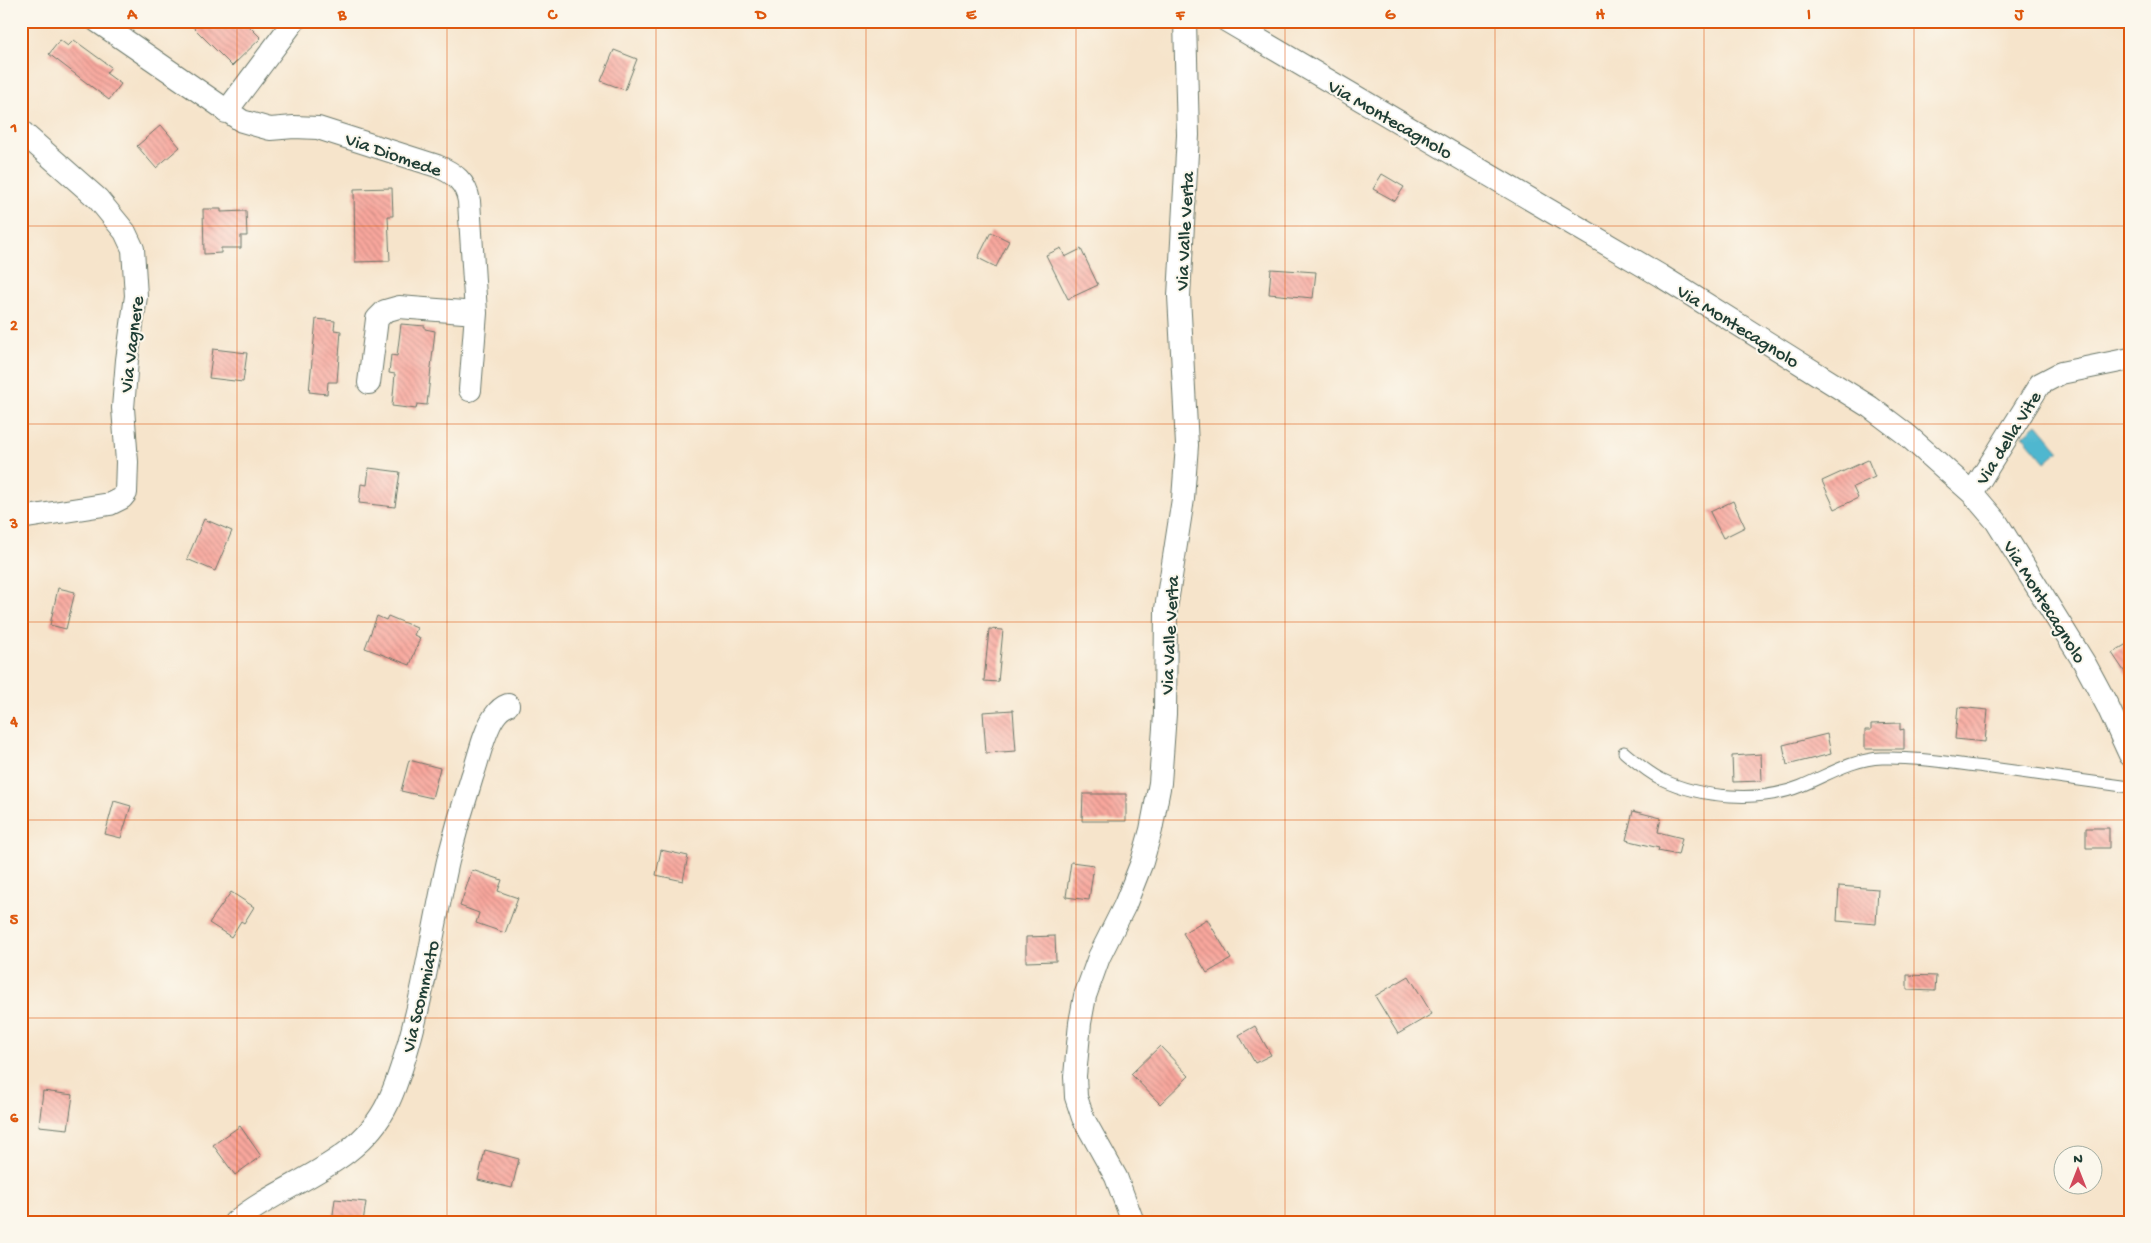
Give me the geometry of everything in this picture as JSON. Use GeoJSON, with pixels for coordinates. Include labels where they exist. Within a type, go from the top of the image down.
{"type":"FeatureCollection","features":[{"type":"Feature","properties":{"kind":"street","name":"Via Diomede"},"geometry":{"type":"LineString","coordinates":[[96,21],[242,122],[270,129],[302,127],[326,130],[437,166],[454,175],[463,185],[469,201],[476,313],[470,390]]}},
{"type":"Feature","properties":{"kind":"street"},"geometry":{"type":"LineString","coordinates":[[226,112],[294,21]]}},
{"type":"Feature","properties":{"kind":"street","name":"Via Valle Verta"},"geometry":{"type":"LineString","coordinates":[[1133,1222],[1120,1185],[1083,1118],[1076,1097],[1075,1076],[1080,1023],[1085,996],[1099,957],[1125,905],[1142,862],[1151,830],[1160,783],[1165,714],[1166,609],[1183,499],[1187,445],[1179,296],[1188,135],[1185,21]]}},
{"type":"Feature","properties":{"kind":"street","name":"Via Montecagnolo"},"geometry":{"type":"LineString","coordinates":[[1227,21],[1661,276],[1854,396],[1908,435],[1972,493],[2006,536],[2072,642],[2104,698],[2130,755]]}},
{"type":"Feature","properties":{"kind":"street","name":"Via Vagnere"},"geometry":{"type":"LineString","coordinates":[[21,131],[90,191],[120,224],[133,249],[136,286],[123,394],[126,493],[122,498],[110,504],[21,518]]}},
{"type":"Feature","properties":{"kind":"street"},"geometry":{"type":"LineString","coordinates":[[369,383],[377,319],[385,311],[399,307],[476,313]]}},
{"type":"Feature","properties":{"kind":"street","name":"Via della Vite"},"geometry":{"type":"LineString","coordinates":[[1972,493],[2040,384],[2061,373],[2130,359]]}},
{"type":"Feature","properties":{"kind":"street","name":"Via Scommiato"},"geometry":{"type":"LineString","coordinates":[[234,1222],[263,1203],[316,1174],[336,1160],[368,1133],[384,1110],[393,1090],[415,1020],[450,854],[467,794],[492,720],[497,712],[508,704]]}},
{"type":"Feature","properties":{"kind":"lane"},"geometry":{"type":"LineString","coordinates":[[1624,752],[1662,779],[1706,792],[1737,796],[1767,796],[1788,791],[1854,762],[1882,758],[1932,760],[2130,786]]}},
{"type":"Feature","properties":{"kind":"water"},"geometry":{"type":"Polygon","coordinates":[[[2037,424],[2059,450],[2045,462],[2023,436],[2037,424]]]}},
{"type":"Feature","properties":{"kind":"building"},"geometry":{"type":"Polygon","coordinates":[[[187,21],[244,21],[261,38],[232,66],[187,21]]]}},
{"type":"Feature","properties":{"kind":"building"},"geometry":{"type":"Polygon","coordinates":[[[60,40],[68,46],[74,40],[111,67],[106,73],[121,84],[109,100],[49,54],[60,40]]]}},
{"type":"Feature","properties":{"kind":"building"},"geometry":{"type":"Polygon","coordinates":[[[614,50],[637,59],[625,90],[601,81],[614,50]]]}},
{"type":"Feature","properties":{"kind":"building"},"geometry":{"type":"Polygon","coordinates":[[[161,125],[180,147],[156,168],[137,146],[161,125]]]}},
{"type":"Feature","properties":{"kind":"building"},"geometry":{"type":"Polygon","coordinates":[[[1382,174],[1404,187],[1395,201],[1373,189],[1382,174]]]}},
{"type":"Feature","properties":{"kind":"building"},"geometry":{"type":"Polygon","coordinates":[[[392,188],[393,216],[388,216],[390,261],[355,262],[354,189],[392,188]]]}},
{"type":"Feature","properties":{"kind":"building"},"geometry":{"type":"Polygon","coordinates":[[[203,209],[221,209],[221,212],[246,211],[247,236],[241,236],[241,248],[221,248],[221,253],[204,254],[203,209]]]}},
{"type":"Feature","properties":{"kind":"building"},"geometry":{"type":"Polygon","coordinates":[[[991,232],[1009,241],[996,267],[978,258],[991,232]]]}},
{"type":"Feature","properties":{"kind":"building"},"geometry":{"type":"Polygon","coordinates":[[[1061,248],[1065,257],[1081,249],[1098,285],[1068,299],[1046,255],[1061,248]]]}},
{"type":"Feature","properties":{"kind":"building"},"geometry":{"type":"Polygon","coordinates":[[[1271,269],[1316,272],[1313,298],[1269,294],[1271,269]]]}},
{"type":"Feature","properties":{"kind":"building"},"geometry":{"type":"Polygon","coordinates":[[[316,319],[335,321],[334,330],[341,331],[337,382],[328,382],[327,394],[309,392],[316,319]]]}},
{"type":"Feature","properties":{"kind":"building"},"geometry":{"type":"Polygon","coordinates":[[[401,324],[425,326],[425,329],[435,331],[427,405],[417,404],[416,409],[392,406],[395,374],[389,373],[391,355],[397,356],[401,324]]]}},
{"type":"Feature","properties":{"kind":"building"},"geometry":{"type":"Polygon","coordinates":[[[213,349],[247,353],[243,382],[209,378],[213,349]]]}},
{"type":"Feature","properties":{"kind":"building"},"geometry":{"type":"Polygon","coordinates":[[[1868,460],[1875,477],[1853,487],[1858,498],[1835,509],[1822,481],[1868,460]]]}},
{"type":"Feature","properties":{"kind":"building"},"geometry":{"type":"Polygon","coordinates":[[[369,468],[400,472],[395,507],[359,503],[361,484],[367,485],[369,468]]]}},
{"type":"Feature","properties":{"kind":"building"},"geometry":{"type":"Polygon","coordinates":[[[1733,501],[1745,527],[1723,538],[1710,512],[1733,501]]]}},
{"type":"Feature","properties":{"kind":"building"},"geometry":{"type":"Polygon","coordinates":[[[204,519],[232,531],[215,571],[187,559],[204,519]]]}},
{"type":"Feature","properties":{"kind":"building"},"geometry":{"type":"Polygon","coordinates":[[[58,588],[75,592],[66,629],[50,625],[58,588]]]}},
{"type":"Feature","properties":{"kind":"building"},"geometry":{"type":"Polygon","coordinates":[[[377,616],[386,620],[388,616],[417,628],[414,635],[420,638],[410,665],[365,648],[377,616]]]}},
{"type":"Feature","properties":{"kind":"building"},"geometry":{"type":"Polygon","coordinates":[[[989,629],[1003,630],[998,682],[984,681],[989,629]]]}},
{"type":"Feature","properties":{"kind":"building"},"geometry":{"type":"Polygon","coordinates":[[[2130,642],[2130,680],[2112,653],[2130,642]]]}},
{"type":"Feature","properties":{"kind":"building"},"geometry":{"type":"Polygon","coordinates":[[[1958,707],[1988,710],[1985,742],[1955,739],[1958,707]]]}},
{"type":"Feature","properties":{"kind":"building"},"geometry":{"type":"Polygon","coordinates":[[[1013,710],[1016,751],[986,753],[983,712],[1013,710]]]}},
{"type":"Feature","properties":{"kind":"building"},"geometry":{"type":"Polygon","coordinates":[[[1900,723],[1900,730],[1904,729],[1904,749],[1865,749],[1865,730],[1871,730],[1871,724],[1900,723]]]}},
{"type":"Feature","properties":{"kind":"building"},"geometry":{"type":"Polygon","coordinates":[[[1827,734],[1831,754],[1787,765],[1783,745],[1827,734]]]}},
{"type":"Feature","properties":{"kind":"building"},"geometry":{"type":"Polygon","coordinates":[[[1761,754],[1762,781],[1733,782],[1732,756],[1761,754]]]}},
{"type":"Feature","properties":{"kind":"building"},"geometry":{"type":"Polygon","coordinates":[[[409,760],[440,768],[432,798],[401,791],[409,760]]]}},
{"type":"Feature","properties":{"kind":"building"},"geometry":{"type":"Polygon","coordinates":[[[1083,794],[1126,794],[1126,821],[1082,821],[1083,794]]]}},
{"type":"Feature","properties":{"kind":"building"},"geometry":{"type":"Polygon","coordinates":[[[114,801],[131,806],[121,838],[105,834],[114,801]]]}},
{"type":"Feature","properties":{"kind":"building"},"geometry":{"type":"Polygon","coordinates":[[[1633,811],[1661,818],[1658,832],[1682,838],[1678,855],[1658,851],[1659,848],[1626,840],[1633,811]]]}},
{"type":"Feature","properties":{"kind":"building"},"geometry":{"type":"Polygon","coordinates":[[[2086,828],[2109,828],[2109,848],[2086,848],[2086,828]]]}},
{"type":"Feature","properties":{"kind":"building"},"geometry":{"type":"Polygon","coordinates":[[[661,850],[688,856],[683,881],[656,875],[661,850]]]}},
{"type":"Feature","properties":{"kind":"building"},"geometry":{"type":"Polygon","coordinates":[[[1071,862],[1094,865],[1089,900],[1066,897],[1071,862]]]}},
{"type":"Feature","properties":{"kind":"building"},"geometry":{"type":"Polygon","coordinates":[[[472,870],[502,880],[498,891],[518,898],[505,933],[476,923],[479,913],[460,906],[472,870]]]}},
{"type":"Feature","properties":{"kind":"building"},"geometry":{"type":"Polygon","coordinates":[[[1839,886],[1878,889],[1876,924],[1837,921],[1839,886]]]}},
{"type":"Feature","properties":{"kind":"building"},"geometry":{"type":"Polygon","coordinates":[[[231,892],[254,907],[244,923],[241,921],[231,937],[209,923],[231,892]]]}},
{"type":"Feature","properties":{"kind":"building"},"geometry":{"type":"Polygon","coordinates":[[[1207,919],[1231,959],[1207,973],[1183,933],[1207,919]]]}},
{"type":"Feature","properties":{"kind":"building"},"geometry":{"type":"Polygon","coordinates":[[[1055,936],[1056,961],[1026,962],[1026,937],[1055,936]]]}},
{"type":"Feature","properties":{"kind":"building"},"geometry":{"type":"Polygon","coordinates":[[[1907,975],[1936,976],[1935,991],[1907,990],[1907,975]]]}},
{"type":"Feature","properties":{"kind":"building"},"geometry":{"type":"Polygon","coordinates":[[[1409,976],[1432,1014],[1398,1034],[1375,996],[1409,976]]]}},
{"type":"Feature","properties":{"kind":"building"},"geometry":{"type":"Polygon","coordinates":[[[1255,1026],[1271,1055],[1255,1063],[1239,1035],[1255,1026]]]}},
{"type":"Feature","properties":{"kind":"building"},"geometry":{"type":"Polygon","coordinates":[[[1160,1046],[1189,1076],[1160,1104],[1131,1074],[1160,1046]]]}},
{"type":"Feature","properties":{"kind":"building"},"geometry":{"type":"Polygon","coordinates":[[[43,1091],[73,1095],[68,1129],[39,1126],[43,1091]]]}},
{"type":"Feature","properties":{"kind":"building"},"geometry":{"type":"Polygon","coordinates":[[[240,1126],[261,1156],[235,1175],[213,1145],[240,1126]]]}},
{"type":"Feature","properties":{"kind":"building"},"geometry":{"type":"Polygon","coordinates":[[[485,1150],[519,1159],[512,1188],[478,1180],[485,1150]]]}},
{"type":"Feature","properties":{"kind":"building"},"geometry":{"type":"Polygon","coordinates":[[[335,1199],[366,1202],[363,1222],[332,1222],[335,1199]]]}}]}
